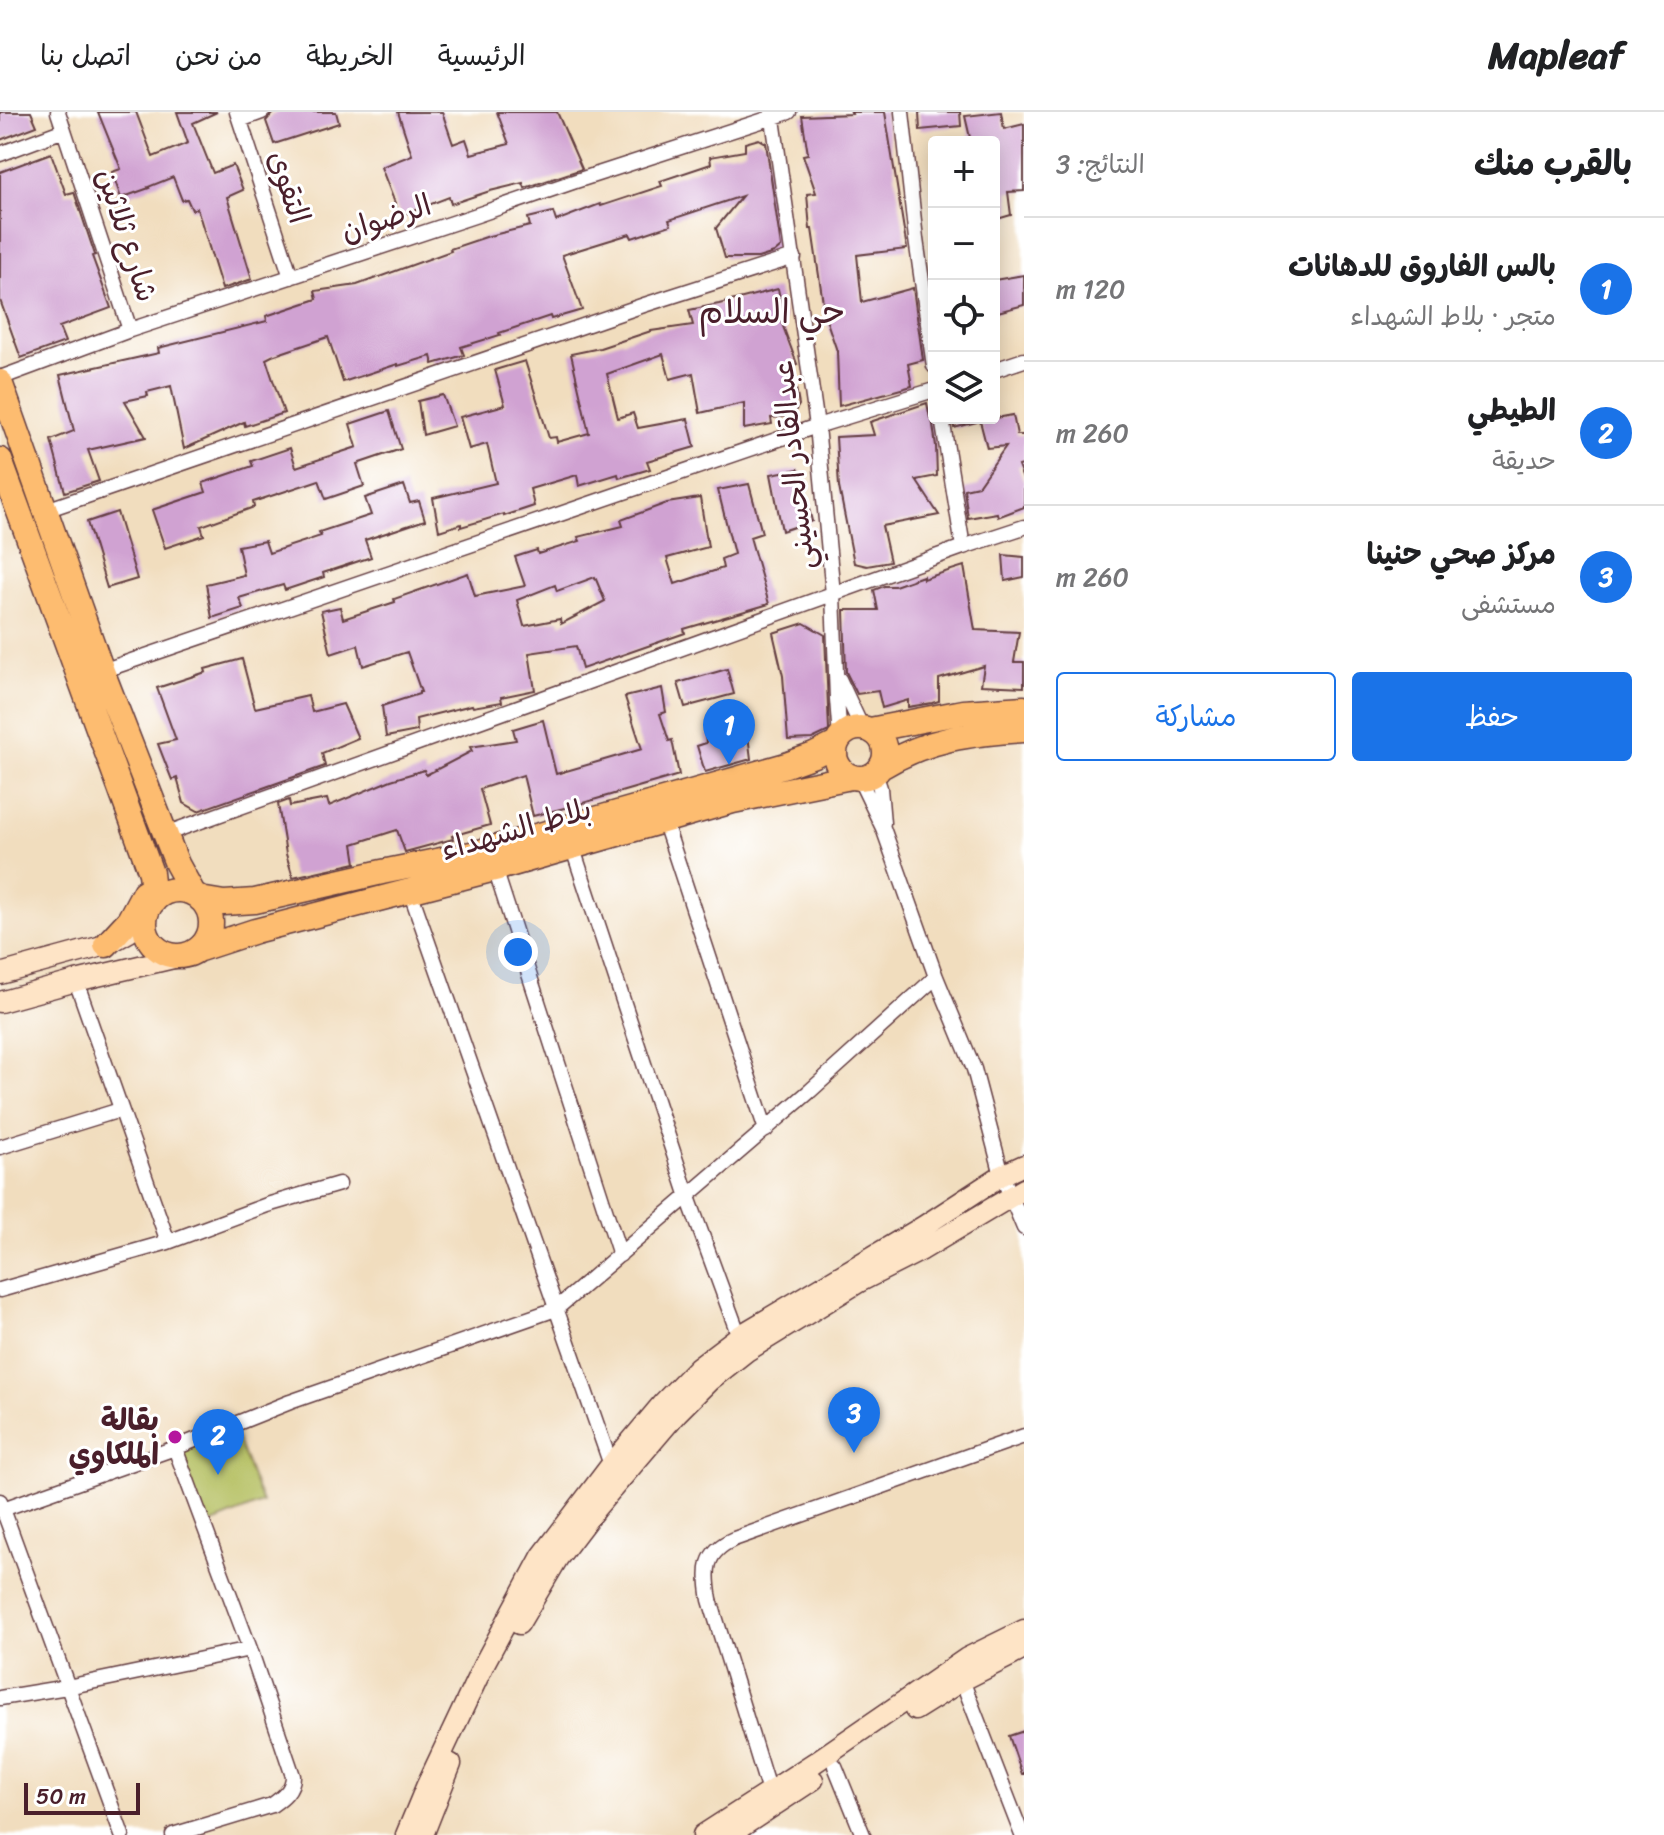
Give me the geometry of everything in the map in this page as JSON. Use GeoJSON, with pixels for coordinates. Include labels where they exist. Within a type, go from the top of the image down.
{"type":"FeatureCollection","features":[{"type":"Feature","properties":{"kind":"main road"},"geometry":{"type":"LineString","coordinates":[[0,380],[102,671],[165,834],[177,864],[210,914],[211,924],[206,942],[191,952],[164,953],[150,941],[145,923],[150,907],[151,873],[0,460]]}},
{"type":"Feature","properties":{"kind":"main road","name":"بلاط الشهداء"},"geometry":{"type":"LineString","coordinates":[[196,896],[236,903],[255,901],[476,853],[786,765],[814,755],[852,735],[963,712],[1023,728]]}},
{"type":"Feature","properties":{"kind":"main road","name":"بلاط الشهداء"},"geometry":{"type":"LineString","coordinates":[[0,1002],[495,869],[733,801],[866,774],[933,743],[1023,728]]}},
{"type":"Feature","properties":{"kind":"main road"},"geometry":{"type":"LineString","coordinates":[[852,735],[877,735],[883,742],[884,759],[866,774],[839,767],[835,752],[852,735]]}},
{"type":"Feature","properties":{"kind":"main road"},"geometry":{"type":"LineString","coordinates":[[151,873],[168,872],[177,864]]}},
{"type":"Feature","properties":{"kind":"main road"},"geometry":{"type":"LineString","coordinates":[[106,945],[133,913],[151,873]]}},
{"type":"Feature","properties":{"kind":"main road"},"geometry":{"type":"LineString","coordinates":[[0,974],[106,945],[129,932],[160,895],[176,890],[196,896]]}},
{"type":"Feature","properties":{"kind":"main road"},"geometry":{"type":"LineString","coordinates":[[236,903],[232,917],[237,936]]}},
{"type":"Feature","properties":{"kind":"main road"},"geometry":{"type":"LineString","coordinates":[[406,1835],[484,1664],[534,1568],[611,1465],[684,1380],[739,1336],[924,1226],[1002,1175],[1024,1165]]}},
{"type":"Feature","properties":{"kind":"main road"},"geometry":{"type":"LineString","coordinates":[[423,1835],[467,1727],[521,1621],[551,1571],[596,1508],[677,1413],[709,1381],[747,1351],[859,1282],[922,1250],[1018,1193]]}},
{"type":"Feature","properties":{"kind":"main road"},"geometry":{"type":"LineString","coordinates":[[729,1835],[924,1704],[960,1673],[967,1658],[1024,1630]]}},
{"type":"Feature","properties":{"kind":"main road"},"geometry":{"type":"LineString","coordinates":[[703,1835],[960,1673],[1024,1649]]}},
{"type":"Feature","properties":{"kind":"street","name":"شارع ثلاثين"},"geometry":{"type":"LineString","coordinates":[[58,112],[130,330]]}},
{"type":"Feature","properties":{"kind":"street"},"geometry":{"type":"LineString","coordinates":[[239,116],[262,112]]}},
{"type":"Feature","properties":{"kind":"street","name":"الرضوان"},"geometry":{"type":"LineString","coordinates":[[0,380],[130,330],[772,115],[789,112]]}},
{"type":"Feature","properties":{"kind":"street"},"geometry":{"type":"LineString","coordinates":[[902,112],[932,352]]}},
{"type":"Feature","properties":{"kind":"street","name":"عبدالقادر الحسيني"},"geometry":{"type":"LineString","coordinates":[[772,115],[817,426],[833,594],[836,671],[852,735]]}},
{"type":"Feature","properties":{"kind":"street","name":"التقوى"},"geometry":{"type":"LineString","coordinates":[[239,116],[291,277]]}},
{"type":"Feature","properties":{"kind":"street"},"geometry":{"type":"LineString","coordinates":[[0,154],[64,130]]}},
{"type":"Feature","properties":{"kind":"street"},"geometry":{"type":"LineString","coordinates":[[46,510],[644,305],[794,257]]}},
{"type":"Feature","properties":{"kind":"street"},"geometry":{"type":"LineString","coordinates":[[1000,368],[1024,360]]}},
{"type":"Feature","properties":{"kind":"street"},"geometry":{"type":"LineString","coordinates":[[102,671],[817,426],[928,392]]}},
{"type":"Feature","properties":{"kind":"street"},"geometry":{"type":"LineString","coordinates":[[943,424],[963,547]]}},
{"type":"Feature","properties":{"kind":"street"},"geometry":{"type":"LineString","coordinates":[[165,834],[1024,527]]}},
{"type":"Feature","properties":{"kind":"street","name":"عبدالقادر الحسيني"},"geometry":{"type":"LineString","coordinates":[[836,671],[852,735]]}},
{"type":"Feature","properties":{"kind":"street"},"geometry":{"type":"LineString","coordinates":[[866,774],[936,977],[974,1069],[1002,1175],[1018,1193],[1024,1228]]}},
{"type":"Feature","properties":{"kind":"street"},"geometry":{"type":"LineString","coordinates":[[664,820],[766,1130]]}},
{"type":"Feature","properties":{"kind":"street"},"geometry":{"type":"LineString","coordinates":[[572,846],[688,1197],[739,1336]]}},
{"type":"Feature","properties":{"kind":"street"},"geometry":{"type":"LineString","coordinates":[[495,869],[620,1255]]}},
{"type":"Feature","properties":{"kind":"street"},"geometry":{"type":"LineString","coordinates":[[410,891],[611,1465]]}},
{"type":"Feature","properties":{"kind":"street"},"geometry":{"type":"LineString","coordinates":[[122,1835],[1,1507],[175,1448],[290,1402],[556,1309],[766,1130],[936,977]]}},
{"type":"Feature","properties":{"kind":"street"},"geometry":{"type":"LineString","coordinates":[[76,981],[168,1242]]}},
{"type":"Feature","properties":{"kind":"street"},"geometry":{"type":"LineString","coordinates":[[0,1147],[120,1110]]}},
{"type":"Feature","properties":{"kind":"street"},"geometry":{"type":"LineString","coordinates":[[0,1290],[168,1242],[267,1205],[339,1184]]}},
{"type":"Feature","properties":{"kind":"street"},"geometry":{"type":"LineString","coordinates":[[769,1792],[710,1600],[707,1566],[715,1552],[721,1544],[734,1539],[1024,1436]]}},
{"type":"Feature","properties":{"kind":"street"},"geometry":{"type":"LineString","coordinates":[[173,1835],[272,1805],[282,1798],[293,1782],[292,1769],[250,1649],[175,1448]]}},
{"type":"Feature","properties":{"kind":"street"},"geometry":{"type":"LineString","coordinates":[[0,1698],[250,1649]]}},
{"type":"Feature","properties":{"kind":"street"},"geometry":{"type":"LineString","coordinates":[[960,1673],[1022,1835]]}},
{"type":"Feature","properties":{"kind":"street"},"geometry":{"type":"LineString","coordinates":[[835,1766],[863,1835]]}},
{"type":"Feature","properties":{"kind":"street"},"geometry":{"type":"LineString","coordinates":[[224,1820],[230,1835]]}},
{"type":"Feature","properties":{"kind":"green space"},"geometry":{"type":"Polygon","coordinates":[[[232,1425],[262,1503],[203,1527],[175,1448],[232,1425]]]}},
{"type":"Feature","properties":{"kind":"building"},"geometry":{"type":"Polygon","coordinates":[[[0,112],[31,112],[37,126],[0,140],[0,112]]]}},
{"type":"Feature","properties":{"kind":"building"},"geometry":{"type":"Polygon","coordinates":[[[98,112],[136,112],[153,157],[188,143],[177,112],[217,112],[193,123],[213,173],[233,165],[243,190],[227,197],[252,279],[222,289],[197,208],[192,210],[187,199],[182,200],[173,177],[121,198],[112,172],[121,169],[98,112]]]}},
{"type":"Feature","properties":{"kind":"building"},"geometry":{"type":"Polygon","coordinates":[[[278,112],[336,112],[339,123],[274,144],[266,121],[278,112]]]}},
{"type":"Feature","properties":{"kind":"building"},"geometry":{"type":"Polygon","coordinates":[[[398,112],[442,112],[453,144],[466,139],[471,154],[509,144],[497,112],[557,112],[582,169],[525,188],[523,183],[451,204],[449,197],[400,216],[381,167],[412,155],[398,112]]]}},
{"type":"Feature","properties":{"kind":"building"},"geometry":{"type":"Polygon","coordinates":[[[885,112],[907,249],[857,255],[862,302],[913,288],[923,360],[908,364],[912,386],[839,406],[837,351],[825,316],[810,229],[807,194],[816,193],[803,155],[808,154],[802,116],[885,112]]]}},
{"type":"Feature","properties":{"kind":"building"},"geometry":{"type":"Polygon","coordinates":[[[919,112],[960,112],[961,126],[920,130],[919,112]]]}},
{"type":"Feature","properties":{"kind":"building"},"geometry":{"type":"Polygon","coordinates":[[[1001,112],[1004,129],[1024,124],[1024,191],[1008,192],[1011,215],[1000,218],[1000,136],[970,136],[965,116],[1001,112]]]}},
{"type":"Feature","properties":{"kind":"building"},"geometry":{"type":"Polygon","coordinates":[[[759,139],[766,143],[781,247],[774,253],[758,258],[725,258],[716,228],[742,196],[669,220],[671,225],[632,238],[630,234],[562,255],[582,310],[551,319],[550,316],[461,347],[464,355],[433,364],[431,356],[343,382],[328,337],[272,356],[266,359],[284,413],[245,426],[244,422],[184,449],[171,386],[147,392],[148,396],[125,401],[146,437],[88,450],[99,481],[65,492],[51,440],[74,431],[60,375],[159,353],[158,348],[267,321],[266,316],[317,299],[315,291],[357,285],[450,249],[530,226],[528,218],[553,212],[556,221],[662,186],[660,181],[711,164],[710,157],[745,151],[745,143],[759,139]]]}},
{"type":"Feature","properties":{"kind":"building"},"geometry":{"type":"Polygon","coordinates":[[[51,153],[66,194],[74,192],[111,308],[59,327],[65,342],[21,358],[0,300],[0,172],[51,153]]]}},
{"type":"Feature","properties":{"kind":"building"},"geometry":{"type":"Polygon","coordinates":[[[1024,275],[1024,305],[1000,311],[1000,279],[1024,275]]]}},
{"type":"Feature","properties":{"kind":"building"},"geometry":{"type":"Polygon","coordinates":[[[778,289],[785,320],[781,321],[797,364],[792,365],[799,405],[792,416],[771,418],[772,424],[744,429],[744,403],[700,413],[693,373],[670,379],[663,354],[607,374],[618,418],[633,413],[638,428],[688,419],[695,447],[647,461],[650,469],[619,478],[618,474],[579,486],[577,475],[530,489],[534,506],[439,531],[433,498],[496,483],[487,444],[469,449],[460,417],[505,405],[495,370],[525,361],[549,438],[556,437],[557,442],[589,433],[571,354],[651,331],[693,325],[689,310],[778,289]]]}},
{"type":"Feature","properties":{"kind":"building"},"geometry":{"type":"Polygon","coordinates":[[[443,395],[454,426],[423,435],[418,401],[443,395]]]}},
{"type":"Feature","properties":{"kind":"building"},"geometry":{"type":"Polygon","coordinates":[[[927,403],[928,424],[933,424],[936,446],[937,476],[916,480],[939,515],[882,526],[890,562],[867,566],[854,563],[839,487],[836,437],[874,435],[870,422],[927,403]]]}},
{"type":"Feature","properties":{"kind":"building"},"geometry":{"type":"Polygon","coordinates":[[[389,411],[401,449],[357,464],[364,486],[326,499],[319,480],[253,502],[254,507],[201,526],[204,535],[165,548],[152,510],[206,492],[203,483],[253,466],[251,461],[290,448],[296,467],[357,447],[350,424],[389,411]]]}},
{"type":"Feature","properties":{"kind":"building"},"geometry":{"type":"Polygon","coordinates":[[[1013,415],[1017,435],[1024,435],[1024,465],[1018,466],[1024,482],[1024,507],[998,517],[997,513],[968,518],[964,489],[978,486],[1006,446],[987,448],[981,424],[1000,424],[1000,417],[1013,415]]]}},
{"type":"Feature","properties":{"kind":"building"},"geometry":{"type":"Polygon","coordinates":[[[799,469],[812,521],[782,531],[771,474],[799,469]]]}},
{"type":"Feature","properties":{"kind":"building"},"geometry":{"type":"Polygon","coordinates":[[[749,484],[762,533],[750,537],[769,604],[684,629],[685,633],[582,669],[576,646],[529,653],[535,690],[501,697],[502,702],[472,705],[416,719],[417,731],[386,737],[382,706],[421,692],[407,652],[363,666],[358,645],[331,654],[321,611],[340,607],[343,619],[468,573],[475,596],[525,586],[515,557],[537,550],[538,554],[580,541],[578,537],[623,526],[621,520],[667,503],[700,498],[708,547],[667,558],[675,584],[723,568],[721,559],[734,554],[718,490],[749,484]],[[595,577],[557,591],[555,585],[517,600],[524,626],[560,619],[561,624],[605,601],[595,577]]]}},
{"type":"Feature","properties":{"kind":"building"},"geometry":{"type":"Polygon","coordinates":[[[404,485],[410,503],[419,501],[425,520],[365,540],[371,557],[285,590],[283,585],[239,598],[243,608],[212,618],[206,584],[244,575],[238,546],[265,541],[269,553],[321,536],[319,532],[371,515],[365,498],[404,485]]]}},
{"type":"Feature","properties":{"kind":"building"},"geometry":{"type":"Polygon","coordinates":[[[117,512],[137,579],[107,588],[87,522],[117,512]]]}},
{"type":"Feature","properties":{"kind":"building"},"geometry":{"type":"Polygon","coordinates":[[[1003,555],[1024,557],[1024,577],[1005,581],[1003,555]]]}},
{"type":"Feature","properties":{"kind":"building"},"geometry":{"type":"Polygon","coordinates":[[[964,566],[975,630],[1019,632],[1014,662],[1024,662],[1024,687],[981,685],[984,666],[939,679],[939,701],[932,703],[908,707],[908,700],[882,708],[878,691],[857,694],[846,672],[844,610],[878,610],[874,590],[964,566]]]}},
{"type":"Feature","properties":{"kind":"building"},"geometry":{"type":"Polygon","coordinates":[[[804,623],[825,635],[829,731],[812,739],[788,740],[783,676],[773,633],[804,623]]]}},
{"type":"Feature","properties":{"kind":"building"},"geometry":{"type":"Polygon","coordinates":[[[242,659],[255,708],[308,696],[312,712],[343,704],[358,738],[322,753],[325,766],[198,811],[184,803],[177,778],[172,780],[158,744],[176,740],[157,688],[206,672],[205,669],[242,659]]]}},
{"type":"Feature","properties":{"kind":"building"},"geometry":{"type":"Polygon","coordinates":[[[727,669],[734,694],[685,707],[678,683],[727,669]]]}},
{"type":"Feature","properties":{"kind":"building"},"geometry":{"type":"Polygon","coordinates":[[[662,688],[666,712],[660,714],[669,741],[672,740],[679,775],[533,816],[523,775],[480,789],[490,825],[405,852],[397,830],[353,844],[356,863],[293,877],[278,804],[289,800],[290,806],[327,799],[329,806],[391,780],[424,770],[426,775],[472,751],[470,747],[516,740],[513,729],[543,720],[556,774],[642,749],[625,697],[662,688]]]}},
{"type":"Feature","properties":{"kind":"building"},"geometry":{"type":"Polygon","coordinates":[[[723,733],[727,740],[748,735],[751,759],[705,772],[697,746],[706,743],[705,735],[723,733]]]}},
{"type":"Feature","properties":{"kind":"building"},"geometry":{"type":"Polygon","coordinates":[[[1024,1731],[1024,1774],[1022,1774],[1009,1736],[1024,1731]]]}},
{"type":"Feature","properties":{"kind":"place","name":"بالس الفاروق للدهانات"},"geometry":{"type":"Point","coordinates":[729,765]}},
{"type":"Feature","properties":{"kind":"place","name":"بقالة الملكاوي"},"geometry":{"type":"Point","coordinates":[175,1437]}},
{"type":"Feature","properties":{"kind":"place","name":"مركز صحي حنينا"},"geometry":{"type":"Point","coordinates":[854,1453]}},
{"type":"Feature","properties":{"kind":"place","name":"الطيطي"},"geometry":{"type":"Point","coordinates":[218,1475]}},
{"type":"Feature","properties":{"kind":"district","name":"حي السلام"},"geometry":{"type":"Point","coordinates":[772,312]}}]}
